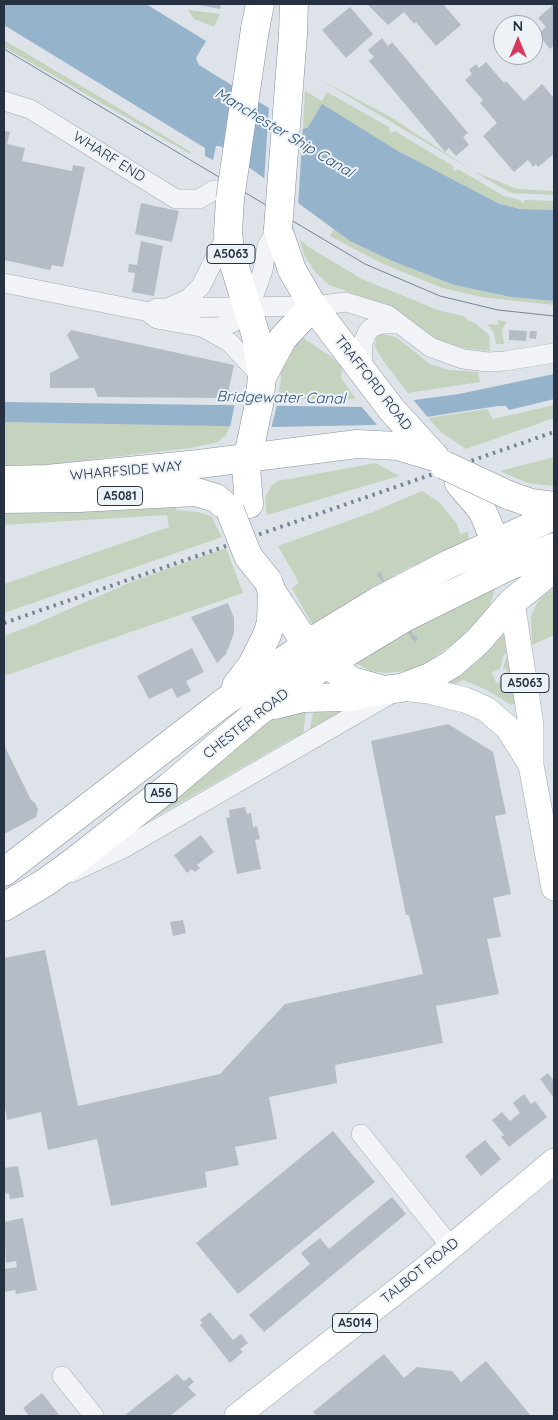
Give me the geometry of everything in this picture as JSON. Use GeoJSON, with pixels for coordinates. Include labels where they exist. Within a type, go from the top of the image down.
{"type":"FeatureCollection","features":[{"type":"Feature","properties":{"kind":"highway","name":"TRAFFORD ROAD"},"geometry":{"type":"LineString","coordinates":[[294,4],[278,229],[292,270],[313,306],[403,424],[435,460]]}},
{"type":"Feature","properties":{"kind":"highway","name":"A5063"},"geometry":{"type":"LineString","coordinates":[[258,16],[222,194],[232,258],[258,344],[262,377],[259,404],[247,458],[242,506],[263,553],[270,587]]}},
{"type":"Feature","properties":{"kind":"highway","name":"A5063"},"geometry":{"type":"LineString","coordinates":[[262,377],[283,338],[313,306]]}},
{"type":"Feature","properties":{"kind":"highway","name":"A5081"},"geometry":{"type":"LineString","coordinates":[[247,458],[299,450],[357,444],[381,444],[435,460]]}},
{"type":"Feature","properties":{"kind":"highway","name":"A5081"},"geometry":{"type":"LineString","coordinates":[[242,506],[275,466],[299,450]]}},
{"type":"Feature","properties":{"kind":"highway","name":"WHARFSIDE WAY"},"geometry":{"type":"LineString","coordinates":[[4,480],[47,479],[247,458]]}},
{"type":"Feature","properties":{"kind":"highway"},"geometry":{"type":"LineString","coordinates":[[435,460],[508,495],[532,503],[554,506]]}},
{"type":"Feature","properties":{"kind":"highway"},"geometry":{"type":"LineString","coordinates":[[435,460],[476,513],[487,545],[505,568],[512,602],[554,568]]}},
{"type":"Feature","properties":{"kind":"highway","name":"WHARFSIDE WAY"},"geometry":{"type":"LineString","coordinates":[[4,499],[79,498],[196,492],[242,506]]}},
{"type":"Feature","properties":{"kind":"highway","name":"A56"},"geometry":{"type":"LineString","coordinates":[[487,545],[554,516]]}},
{"type":"Feature","properties":{"kind":"highway"},"geometry":{"type":"LineString","coordinates":[[472,584],[477,561],[487,545]]}},
{"type":"Feature","properties":{"kind":"highway","name":"CHESTER ROAD"},"geometry":{"type":"LineString","coordinates":[[4,872],[224,704],[309,643],[378,601],[487,545]]}},
{"type":"Feature","properties":{"kind":"highway","name":"A56"},"geometry":{"type":"LineString","coordinates":[[505,568],[554,547]]}},
{"type":"Feature","properties":{"kind":"highway","name":"CHESTER ROAD"},"geometry":{"type":"LineString","coordinates":[[4,907],[46,882],[162,792],[258,712],[329,662],[404,618],[505,568]]}},
{"type":"Feature","properties":{"kind":"highway"},"geometry":{"type":"LineString","coordinates":[[270,587],[299,633],[343,676],[352,681],[392,689]]}},
{"type":"Feature","properties":{"kind":"highway","name":"A56"},"geometry":{"type":"LineString","coordinates":[[224,704],[252,665],[264,642],[271,622],[270,587]]}},
{"type":"Feature","properties":{"kind":"highway","name":"A56"},"geometry":{"type":"LineString","coordinates":[[258,712],[303,698],[350,697],[392,689],[436,673],[460,657],[478,641],[512,602]]}},
{"type":"Feature","properties":{"kind":"main road","name":"A5063"},"geometry":{"type":"LineString","coordinates":[[512,602],[531,725],[531,765],[554,888]]}},
{"type":"Feature","properties":{"kind":"main road","name":"A5063"},"geometry":{"type":"LineString","coordinates":[[392,689],[430,692],[465,700],[486,709],[508,728],[531,765]]}},
{"type":"Feature","properties":{"kind":"main road","name":"TALBOT ROAD"},"geometry":{"type":"LineString","coordinates":[[237,1416],[451,1247],[554,1161]]}},
{"type":"Feature","properties":{"kind":"street","name":"WHARF END"},"geometry":{"type":"LineString","coordinates":[[4,101],[30,109],[176,198],[199,198],[222,194]]}},
{"type":"Feature","properties":{"kind":"street"},"geometry":{"type":"LineString","coordinates":[[156,310],[157,319],[200,327],[219,327],[232,323],[248,306],[257,287],[267,246],[278,229]]}},
{"type":"Feature","properties":{"kind":"street"},"geometry":{"type":"LineString","coordinates":[[156,310],[188,299],[201,286],[228,232]]}},
{"type":"Feature","properties":{"kind":"street"},"geometry":{"type":"LineString","coordinates":[[4,283],[156,310],[248,306],[313,306],[334,302],[352,303],[388,315],[430,347],[452,356],[475,362],[505,361],[554,353]]}},
{"type":"Feature","properties":{"kind":"street"},"geometry":{"type":"LineString","coordinates":[[362,371],[363,342],[367,333],[375,326],[398,324]]}},
{"type":"Feature","properties":{"kind":"street"},"geometry":{"type":"LineString","coordinates":[[200,327],[229,342],[262,377]]}},
{"type":"Feature","properties":{"kind":"street"},"geometry":{"type":"LineString","coordinates":[[46,882],[81,870],[117,852],[392,689]]}},
{"type":"Feature","properties":{"kind":"street"},"geometry":{"type":"LineString","coordinates":[[360,1134],[451,1247]]}},
{"type":"Feature","properties":{"kind":"street"},"geometry":{"type":"LineString","coordinates":[[62,1376],[94,1416]]}},
{"type":"Feature","properties":{"kind":"green space"},"geometry":{"type":"Polygon","coordinates":[[[188,10],[220,14],[214,27],[194,19],[188,10]]]}},
{"type":"Feature","properties":{"kind":"green space"},"geometry":{"type":"Polygon","coordinates":[[[4,40],[191,152],[190,154],[4,47],[4,40]]]}},
{"type":"Feature","properties":{"kind":"green space"},"geometry":{"type":"Polygon","coordinates":[[[319,79],[389,116],[471,170],[319,79]]]}},
{"type":"Feature","properties":{"kind":"green space"},"geometry":{"type":"Polygon","coordinates":[[[305,91],[322,101],[327,92],[389,127],[390,133],[395,131],[453,166],[454,171],[458,169],[504,196],[520,200],[522,203],[525,200],[554,201],[554,210],[520,209],[500,204],[398,151],[322,105],[308,127],[303,129],[305,91]]]}},
{"type":"Feature","properties":{"kind":"green space"},"geometry":{"type":"Polygon","coordinates":[[[474,171],[517,189],[554,191],[554,195],[511,193],[474,171]]]}},
{"type":"Feature","properties":{"kind":"green space"},"geometry":{"type":"Polygon","coordinates":[[[334,229],[350,241],[392,261],[454,285],[511,297],[554,301],[554,305],[481,297],[442,288],[381,263],[330,236],[334,229]]]}},
{"type":"Feature","properties":{"kind":"green space"},"geometry":{"type":"Polygon","coordinates":[[[300,239],[307,246],[362,279],[438,310],[466,317],[466,319],[476,324],[489,335],[490,351],[468,349],[442,342],[386,305],[329,285],[316,273],[304,255],[300,239]]]}},
{"type":"Feature","properties":{"kind":"green space"},"geometry":{"type":"Polygon","coordinates":[[[497,320],[507,322],[502,329],[504,344],[496,344],[494,333],[487,324],[499,325],[497,320]]]}},
{"type":"Feature","properties":{"kind":"green space"},"geometry":{"type":"Polygon","coordinates":[[[382,334],[396,337],[430,364],[449,370],[478,372],[480,382],[408,393],[375,347],[376,338],[382,334]]]}},
{"type":"Feature","properties":{"kind":"green space"},"geometry":{"type":"Polygon","coordinates":[[[299,335],[333,358],[342,368],[341,378],[356,399],[278,399],[281,377],[278,363],[299,335]]]}},
{"type":"Feature","properties":{"kind":"green space"},"geometry":{"type":"Polygon","coordinates":[[[554,405],[554,418],[466,449],[442,433],[428,418],[487,409],[493,419],[554,405]]]}},
{"type":"Feature","properties":{"kind":"green space"},"geometry":{"type":"Polygon","coordinates":[[[4,422],[230,426],[226,435],[218,442],[190,448],[19,468],[4,467],[4,422]]]}},
{"type":"Feature","properties":{"kind":"green space"},"geometry":{"type":"Polygon","coordinates":[[[554,457],[554,486],[527,483],[500,471],[554,457]]]}},
{"type":"Feature","properties":{"kind":"green space"},"geometry":{"type":"Polygon","coordinates":[[[376,463],[399,476],[267,515],[265,498],[272,485],[278,481],[376,463]]]}},
{"type":"Feature","properties":{"kind":"green space"},"geometry":{"type":"Polygon","coordinates":[[[422,491],[439,502],[457,524],[460,534],[468,532],[469,543],[417,568],[412,566],[395,575],[392,582],[314,628],[292,588],[299,583],[278,546],[373,512],[422,491]]]}},
{"type":"Feature","properties":{"kind":"green space"},"geometry":{"type":"Polygon","coordinates":[[[175,503],[176,510],[198,512],[211,516],[222,537],[4,613],[4,584],[169,527],[167,515],[4,525],[4,508],[175,503]]]}},
{"type":"Feature","properties":{"kind":"green space"},"geometry":{"type":"Polygon","coordinates":[[[226,548],[243,593],[4,676],[4,636],[136,580],[226,548]]]}},
{"type":"Feature","properties":{"kind":"green space"},"geometry":{"type":"Polygon","coordinates":[[[496,586],[490,605],[479,620],[455,643],[422,665],[405,671],[387,673],[370,671],[352,661],[379,644],[496,586]]]}},
{"type":"Feature","properties":{"kind":"green space"},"geometry":{"type":"Polygon","coordinates":[[[554,587],[554,635],[532,645],[531,615],[538,601],[554,587]]]}},
{"type":"Feature","properties":{"kind":"green space"},"geometry":{"type":"Polygon","coordinates":[[[509,626],[510,655],[504,654],[500,669],[492,672],[496,683],[509,679],[506,668],[503,669],[506,657],[508,658],[520,702],[511,705],[487,690],[463,680],[457,683],[455,688],[442,686],[478,661],[509,626]]]}},
{"type":"Feature","properties":{"kind":"green space"},"geometry":{"type":"Polygon","coordinates":[[[307,703],[303,735],[291,739],[136,828],[264,721],[307,703]]]}},
{"type":"Feature","properties":{"kind":"green space"},"geometry":{"type":"Polygon","coordinates":[[[315,703],[360,703],[311,732],[310,728],[315,703]]]}},
{"type":"Feature","properties":{"kind":"water","name":"Manchester Ship Canal"},"geometry":{"type":"Polygon","coordinates":[[[4,4],[146,4],[206,41],[196,58],[199,65],[303,129],[308,127],[322,104],[398,151],[500,204],[520,209],[554,210],[554,301],[511,297],[454,285],[392,261],[350,241],[220,146],[216,146],[213,160],[205,156],[205,148],[4,25],[4,4]]]}},
{"type":"Feature","properties":{"kind":"water"},"geometry":{"type":"Polygon","coordinates":[[[554,374],[554,399],[509,410],[506,406],[498,406],[374,425],[272,427],[4,422],[4,402],[362,407],[459,394],[554,374]]]}},
{"type":"Feature","properties":{"kind":"pier"},"geometry":{"type":"Polygon","coordinates":[[[269,106],[303,126],[298,207],[264,182],[269,106]]]}},
{"type":"Feature","properties":{"kind":"pier"},"geometry":{"type":"Polygon","coordinates":[[[411,397],[430,420],[379,427],[360,405],[411,397]]]}},
{"type":"Feature","properties":{"kind":"pier"},"geometry":{"type":"Polygon","coordinates":[[[235,403],[277,405],[271,429],[230,428],[235,403]]]}},
{"type":"Feature","properties":{"kind":"building"},"geometry":{"type":"Polygon","coordinates":[[[193,4],[221,4],[220,9],[193,4]]]}},
{"type":"Feature","properties":{"kind":"building"},"geometry":{"type":"Polygon","coordinates":[[[367,4],[443,4],[461,25],[436,46],[416,22],[414,24],[404,12],[388,25],[367,4]]]}},
{"type":"Feature","properties":{"kind":"building"},"geometry":{"type":"Polygon","coordinates":[[[554,4],[554,45],[550,49],[543,40],[543,30],[546,27],[543,24],[543,15],[541,15],[554,4]]]}},
{"type":"Feature","properties":{"kind":"building"},"geometry":{"type":"Polygon","coordinates":[[[350,7],[373,34],[346,58],[322,30],[350,7]]]}},
{"type":"Feature","properties":{"kind":"building"},"geometry":{"type":"Polygon","coordinates":[[[382,38],[388,46],[392,42],[468,133],[463,137],[469,145],[456,156],[449,148],[445,152],[369,61],[374,57],[368,50],[382,38]]]}},
{"type":"Feature","properties":{"kind":"building"},"geometry":{"type":"Polygon","coordinates":[[[486,62],[504,83],[506,81],[524,101],[542,84],[552,96],[554,95],[554,154],[538,167],[536,164],[533,167],[528,160],[514,172],[483,136],[497,123],[480,103],[483,100],[465,80],[472,74],[469,70],[476,64],[479,68],[486,62]]]}},
{"type":"Feature","properties":{"kind":"building"},"geometry":{"type":"Polygon","coordinates":[[[4,131],[10,132],[7,144],[25,148],[22,161],[72,171],[73,165],[85,167],[63,267],[52,265],[50,270],[4,260],[4,131]]]}},
{"type":"Feature","properties":{"kind":"building"},"geometry":{"type":"Polygon","coordinates":[[[141,203],[179,211],[172,242],[135,234],[141,203]]]}},
{"type":"Feature","properties":{"kind":"building"},"geometry":{"type":"Polygon","coordinates":[[[141,241],[163,246],[154,296],[132,292],[135,273],[128,272],[129,264],[137,265],[141,241]]]}},
{"type":"Feature","properties":{"kind":"building"},"geometry":{"type":"Polygon","coordinates":[[[71,330],[234,365],[227,398],[98,397],[94,388],[50,388],[50,373],[79,358],[67,335],[71,330]]]}},
{"type":"Feature","properties":{"kind":"building"},"geometry":{"type":"Polygon","coordinates":[[[509,330],[527,331],[526,341],[509,340],[509,330]]]}},
{"type":"Feature","properties":{"kind":"building"},"geometry":{"type":"Polygon","coordinates":[[[530,331],[537,331],[536,339],[529,338],[530,331]]]}},
{"type":"Feature","properties":{"kind":"building"},"geometry":{"type":"Polygon","coordinates":[[[378,572],[382,573],[382,577],[414,636],[418,637],[416,642],[412,640],[380,578],[377,576],[378,572]]]}},
{"type":"Feature","properties":{"kind":"building"},"geometry":{"type":"Polygon","coordinates":[[[228,603],[234,618],[234,633],[226,654],[217,663],[191,617],[228,603]]]}},
{"type":"Feature","properties":{"kind":"building"},"geometry":{"type":"Polygon","coordinates":[[[192,648],[204,672],[186,681],[191,691],[177,698],[172,688],[149,699],[137,676],[192,648]]]}},
{"type":"Feature","properties":{"kind":"building"},"geometry":{"type":"Polygon","coordinates":[[[448,724],[493,752],[506,814],[495,816],[511,894],[493,898],[501,937],[487,939],[499,994],[436,1006],[443,1043],[335,1065],[337,1083],[269,1097],[277,1139],[235,1147],[239,1165],[205,1172],[207,1187],[111,1206],[97,1139],[48,1150],[41,1112],[7,1120],[4,1102],[4,958],[45,950],[78,1106],[220,1074],[285,1004],[423,974],[409,915],[406,915],[371,741],[448,724]]]}},
{"type":"Feature","properties":{"kind":"building"},"geometry":{"type":"Polygon","coordinates":[[[4,745],[31,800],[38,809],[36,817],[4,834],[4,745]]]}},
{"type":"Feature","properties":{"kind":"building"},"geometry":{"type":"Polygon","coordinates":[[[245,807],[247,814],[251,813],[253,827],[257,826],[260,839],[255,840],[261,869],[237,874],[226,818],[230,817],[229,810],[245,807]]]}},
{"type":"Feature","properties":{"kind":"building"},"geometry":{"type":"Polygon","coordinates":[[[201,835],[214,852],[197,865],[200,868],[195,872],[192,869],[187,873],[174,855],[201,835]]]}},
{"type":"Feature","properties":{"kind":"building"},"geometry":{"type":"Polygon","coordinates":[[[183,920],[186,933],[173,936],[170,922],[183,920]]]}},
{"type":"Feature","properties":{"kind":"building"},"geometry":{"type":"Polygon","coordinates":[[[548,1073],[554,1081],[554,1098],[540,1079],[548,1073]]]}},
{"type":"Feature","properties":{"kind":"building"},"geometry":{"type":"Polygon","coordinates":[[[524,1094],[531,1104],[535,1101],[547,1117],[509,1147],[501,1137],[504,1135],[492,1120],[502,1112],[510,1121],[520,1113],[513,1103],[524,1094]]]}},
{"type":"Feature","properties":{"kind":"building"},"geometry":{"type":"Polygon","coordinates":[[[333,1131],[375,1182],[238,1294],[196,1243],[333,1131]]]}},
{"type":"Feature","properties":{"kind":"building"},"geometry":{"type":"Polygon","coordinates":[[[485,1140],[501,1159],[481,1176],[465,1156],[485,1140]]]}},
{"type":"Feature","properties":{"kind":"building"},"geometry":{"type":"Polygon","coordinates":[[[18,1166],[24,1197],[10,1199],[9,1193],[4,1194],[4,1168],[18,1166]]]}},
{"type":"Feature","properties":{"kind":"building"},"geometry":{"type":"Polygon","coordinates":[[[392,1197],[406,1214],[264,1332],[249,1315],[310,1264],[301,1253],[320,1238],[329,1249],[392,1197]]]}},
{"type":"Feature","properties":{"kind":"building"},"geometry":{"type":"Polygon","coordinates":[[[23,1218],[37,1290],[16,1294],[15,1290],[4,1292],[4,1269],[17,1267],[16,1261],[6,1263],[4,1222],[23,1218]]]}},
{"type":"Feature","properties":{"kind":"building"},"geometry":{"type":"Polygon","coordinates":[[[210,1312],[233,1340],[241,1334],[248,1343],[240,1349],[243,1352],[230,1363],[200,1325],[203,1323],[200,1320],[210,1312]]]}},
{"type":"Feature","properties":{"kind":"building"},"geometry":{"type":"Polygon","coordinates":[[[384,1354],[404,1378],[417,1367],[452,1371],[461,1382],[486,1361],[531,1416],[317,1416],[313,1412],[384,1354]]]}},
{"type":"Feature","properties":{"kind":"building"},"geometry":{"type":"Polygon","coordinates":[[[177,1374],[184,1381],[190,1377],[194,1382],[188,1387],[196,1395],[170,1416],[124,1416],[177,1374]]]}},
{"type":"Feature","properties":{"kind":"building"},"geometry":{"type":"Polygon","coordinates":[[[42,1393],[60,1416],[29,1416],[23,1408],[42,1393]]]}},
{"type":"Feature","properties":{"kind":"tram line"},"geometry":{"type":"LineString","coordinates":[[4,49],[365,264],[440,296],[498,310],[554,316]]}},
{"type":"Feature","properties":{"kind":"railway"},"geometry":{"type":"LineString","coordinates":[[4,623],[554,432]]}},
{"type":"Feature","properties":{"kind":"water label","name":"Bridgewater Canal"},"geometry":{"type":"Point","coordinates":[281,398]}}]}
